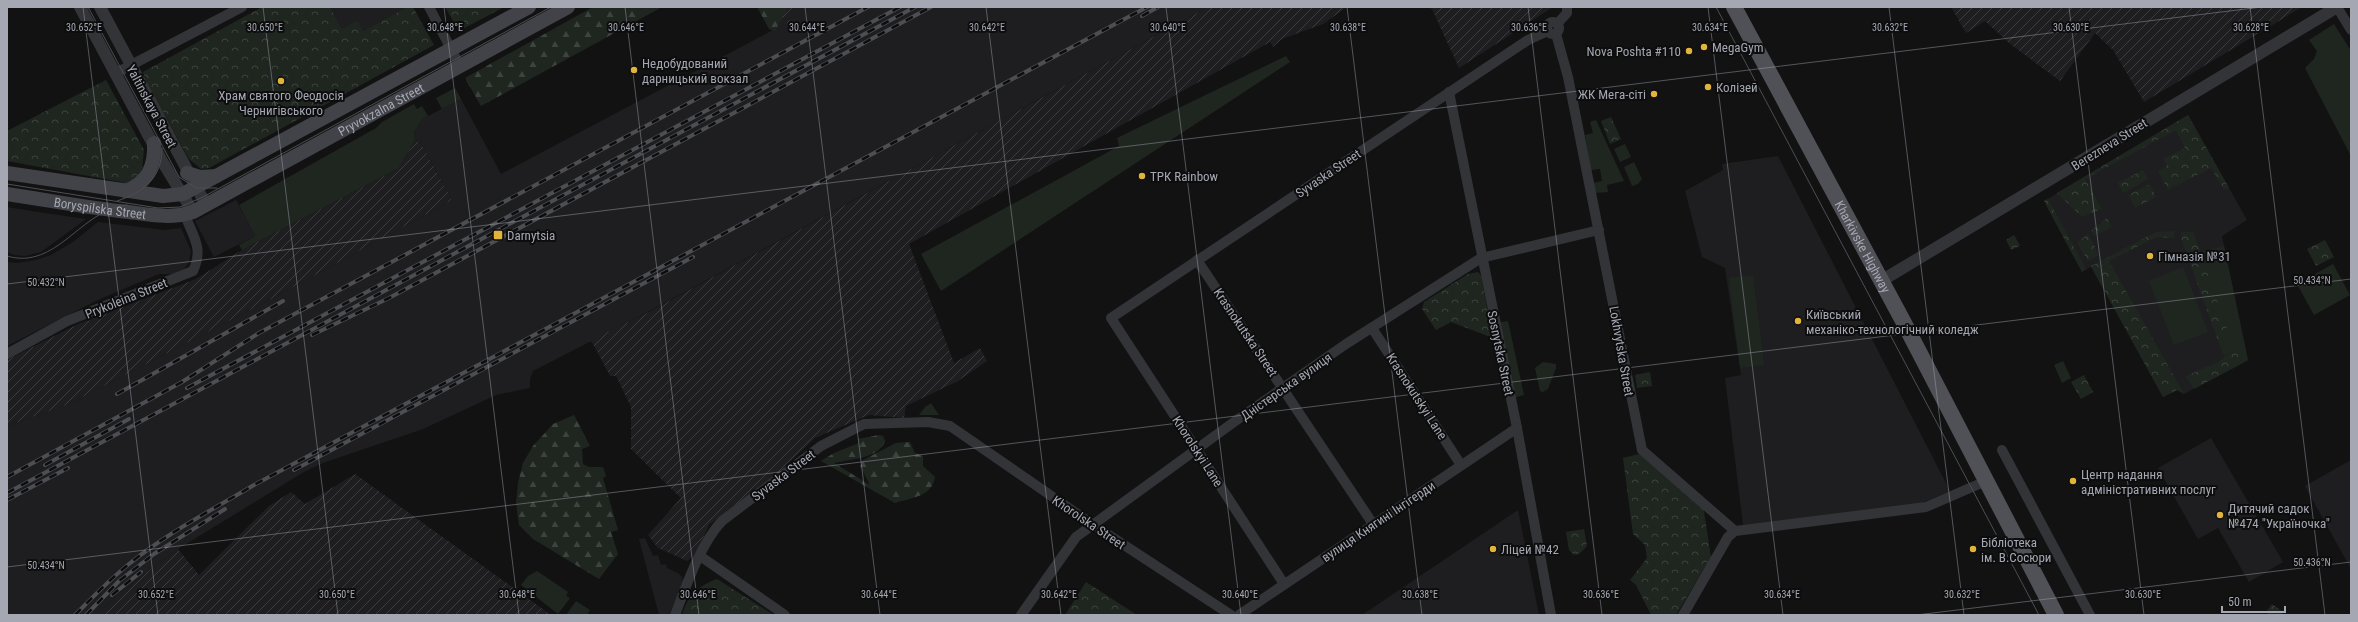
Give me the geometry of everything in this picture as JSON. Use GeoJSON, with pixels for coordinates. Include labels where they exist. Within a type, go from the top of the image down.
{"type":"FeatureCollection","features":[{"type":"Feature","properties":{"kind":"main road","name":"Pryvokzalna Street"},"geometry":{"type":"LineString","coordinates":[[183,194],[452,50],[529,7]]}},
{"type":"Feature","properties":{"kind":"main road","name":"Pryvokzalna Street"},"geometry":{"type":"LineString","coordinates":[[189,213],[568,7]]}},
{"type":"Feature","properties":{"kind":"main road","name":"Kharkivske Highway"},"geometry":{"type":"LineString","coordinates":[[1734,7],[1881,281],[2056,615]]}},
{"type":"Feature","properties":{"kind":"main road"},"geometry":{"type":"LineString","coordinates":[[1746,29],[1747,7]]}},
{"type":"Feature","properties":{"kind":"main road"},"geometry":{"type":"LineString","coordinates":[[125,191],[140,184],[149,174],[153,163],[154,143]]}},
{"type":"Feature","properties":{"kind":"main road"},"geometry":{"type":"LineString","coordinates":[[187,172],[200,177],[220,175]]}},
{"type":"Feature","properties":{"kind":"main road","name":"Boryspilska Street"},"geometry":{"type":"LineString","coordinates":[[7,173],[163,196],[183,194]]}},
{"type":"Feature","properties":{"kind":"main road","name":"Boryspilska Street"},"geometry":{"type":"LineString","coordinates":[[7,194],[109,210],[167,216],[189,213]]}},
{"type":"Feature","properties":{"kind":"street","name":"Yaltinskaya Street"},"geometry":{"type":"LineString","coordinates":[[80,7],[183,194],[189,213]]}},
{"type":"Feature","properties":{"kind":"street","name":"Yaltinskaya Street"},"geometry":{"type":"LineString","coordinates":[[100,7],[206,205]]}},
{"type":"Feature","properties":{"kind":"street"},"geometry":{"type":"LineString","coordinates":[[116,73],[242,7]]}},
{"type":"Feature","properties":{"kind":"street"},"geometry":{"type":"LineString","coordinates":[[428,7],[460,66]]}},
{"type":"Feature","properties":{"kind":"street"},"geometry":{"type":"LineString","coordinates":[[1554,29],[1567,13],[1567,7]]}},
{"type":"Feature","properties":{"kind":"street"},"geometry":{"type":"LineString","coordinates":[[2337,7],[2351,30]]}},
{"type":"Feature","properties":{"kind":"street","name":"Berezneva Street"},"geometry":{"type":"LineString","coordinates":[[1881,281],[2337,7]]}},
{"type":"Feature","properties":{"kind":"street","name":"Syvaska Street"},"geometry":{"type":"LineString","coordinates":[[1111,318],[1528,40],[1554,29]]}},
{"type":"Feature","properties":{"kind":"street","name":"Lokhvytska Street"},"geometry":{"type":"LineString","coordinates":[[1554,29],[1568,77],[1599,230],[1629,393],[1642,450],[1735,530]]}},
{"type":"Feature","properties":{"kind":"street","name":"Sosnytska Street"},"geometry":{"type":"LineString","coordinates":[[1449,92],[1516,428],[1551,615]]}},
{"type":"Feature","properties":{"kind":"street","name":"Prykoleina Street"},"geometry":{"type":"LineString","coordinates":[[7,354],[67,321],[193,271],[199,259],[199,250],[189,213]]}},
{"type":"Feature","properties":{"kind":"street","name":"Дністерська вулиця"},"geometry":{"type":"LineString","coordinates":[[1021,615],[1076,537],[1092,524],[1198,450],[1234,422],[1372,328],[1481,258],[1599,230]]}},
{"type":"Feature","properties":{"kind":"street","name":"Krasnokutska Street"},"geometry":{"type":"LineString","coordinates":[[1198,260],[1373,524]]}},
{"type":"Feature","properties":{"kind":"street","name":"Khorolskyi Lane"},"geometry":{"type":"LineString","coordinates":[[1111,318],[1284,584]]}},
{"type":"Feature","properties":{"kind":"street","name":"Krasnokutskyi Lane"},"geometry":{"type":"LineString","coordinates":[[1372,328],[1461,465]]}},
{"type":"Feature","properties":{"kind":"street","name":"Syvaska Street"},"geometry":{"type":"LineString","coordinates":[[675,615],[700,556],[712,533],[722,521],[832,440],[872,423],[893,424],[928,422],[950,426]]}},
{"type":"Feature","properties":{"kind":"street","name":"Khorolska Street"},"geometry":{"type":"LineString","coordinates":[[950,426],[1092,524],[1231,615]]}},
{"type":"Feature","properties":{"kind":"street","name":"вулиця Княгині Інгігерди"},"geometry":{"type":"LineString","coordinates":[[1239,615],[1516,428]]}},
{"type":"Feature","properties":{"kind":"street"},"geometry":{"type":"LineString","coordinates":[[2002,450],[2090,615]]}},
{"type":"Feature","properties":{"kind":"street"},"geometry":{"type":"LineString","coordinates":[[1683,615],[1728,536],[1735,530],[1926,507],[1986,481]]}},
{"type":"Feature","properties":{"kind":"street"},"geometry":{"type":"LineString","coordinates":[[700,556],[784,615]]}},
{"type":"Feature","properties":{"kind":"shaded area"},"geometry":{"type":"Polygon","coordinates":[[[330,7],[407,7],[363,31],[342,29],[330,7]]]}},
{"type":"Feature","properties":{"kind":"shaded area"},"geometry":{"type":"Polygon","coordinates":[[[762,7],[795,7],[789,22],[774,30],[762,7]]]}},
{"type":"Feature","properties":{"kind":"shaded area"},"geometry":{"type":"Polygon","coordinates":[[[795,7],[1208,7],[644,314],[533,371],[530,379],[530,388],[496,395],[423,429],[323,463],[304,472],[178,549],[118,594],[96,615],[7,615],[7,426],[69,404],[273,298],[452,200],[421,143],[415,140],[414,133],[422,119],[461,99],[501,174],[788,22],[795,7]]]}},
{"type":"Feature","properties":{"kind":"shaded area"},"geometry":{"type":"Polygon","coordinates":[[[1208,7],[1347,7],[1323,24],[1282,39],[1273,47],[1270,42],[909,244],[954,363],[980,348],[987,361],[958,381],[906,406],[904,418],[869,415],[815,438],[781,470],[709,525],[695,555],[687,561],[658,548],[648,535],[681,498],[631,449],[631,407],[616,376],[610,376],[592,342],[589,341],[645,314],[1208,7]]]}},
{"type":"Feature","properties":{"kind":"shaded area"},"geometry":{"type":"Polygon","coordinates":[[[1431,7],[1553,7],[1459,68],[1431,7]]]}},
{"type":"Feature","properties":{"kind":"shaded area"},"geometry":{"type":"Polygon","coordinates":[[[1951,7],[2302,7],[2144,102],[2113,50],[2095,33],[2060,81],[2009,43],[1985,21],[1966,33],[1951,7]]]}},
{"type":"Feature","properties":{"kind":"shaded area","name":"Гімназія №31"},"geometry":{"type":"Polygon","coordinates":[[[2188,115],[2247,220],[2222,236],[2248,360],[2184,394],[2177,390],[2163,397],[2091,267],[2082,272],[2044,201],[2188,115]]]}},
{"type":"Feature","properties":{"kind":"shaded area"},"geometry":{"type":"Polygon","coordinates":[[[415,140],[421,143],[452,200],[273,298],[69,404],[7,426],[7,360],[78,324],[196,279],[242,250],[399,168],[415,140]]]}},
{"type":"Feature","properties":{"kind":"shaded area","name":"Київський механіко-технологічний коледж"},"geometry":{"type":"Polygon","coordinates":[[[1778,156],[1950,491],[1922,503],[1743,525],[1725,378],[1741,375],[1725,268],[1702,257],[1685,191],[1723,170],[1722,164],[1778,156]]]}},
{"type":"Feature","properties":{"kind":"shaded area"},"geometry":{"type":"Polygon","coordinates":[[[236,200],[255,236],[214,257],[195,221],[236,200]]]}},
{"type":"Feature","properties":{"kind":"shaded area"},"geometry":{"type":"Polygon","coordinates":[[[7,207],[86,219],[41,252],[25,256],[14,255],[7,252],[7,207]]]}},
{"type":"Feature","properties":{"kind":"shaded area"},"geometry":{"type":"Polygon","coordinates":[[[98,222],[165,230],[181,228],[191,251],[189,262],[184,269],[172,274],[159,274],[100,299],[7,346],[7,262],[17,263],[36,260],[51,255],[73,242],[98,222]]]}},
{"type":"Feature","properties":{"kind":"shaded area","name":"Дитячий садок №474 \"Україночка\""},"geometry":{"type":"Polygon","coordinates":[[[2211,438],[2283,562],[2249,582],[2218,528],[2198,539],[2158,468],[2211,438]]]}},
{"type":"Feature","properties":{"kind":"shaded area"},"geometry":{"type":"Polygon","coordinates":[[[2351,460],[2351,569],[2305,486],[2351,460]]]}},
{"type":"Feature","properties":{"kind":"shaded area"},"geometry":{"type":"Polygon","coordinates":[[[355,474],[551,615],[96,615],[118,594],[178,549],[199,575],[269,506],[291,492],[305,504],[355,474]]]}},
{"type":"Feature","properties":{"kind":"shaded area","name":"Ліцей №42"},"geometry":{"type":"Polygon","coordinates":[[[1518,510],[1539,615],[1362,615],[1518,510]]]}},
{"type":"Feature","properties":{"kind":"shaded area"},"geometry":{"type":"Polygon","coordinates":[[[645,538],[653,556],[658,555],[661,565],[666,564],[667,568],[678,573],[682,577],[683,582],[669,615],[659,615],[639,539],[645,538]]]}},
{"type":"Feature","properties":{"kind":"green space"},"geometry":{"type":"Polygon","coordinates":[[[262,7],[330,7],[342,29],[357,21],[363,31],[407,7],[413,7],[434,45],[209,168],[201,169],[189,159],[147,83],[143,72],[262,7]]]}},
{"type":"Feature","properties":{"kind":"green space"},"geometry":{"type":"Polygon","coordinates":[[[445,7],[504,7],[459,31],[445,7]]]}},
{"type":"Feature","properties":{"kind":"green space"},"geometry":{"type":"Polygon","coordinates":[[[593,7],[662,7],[481,106],[465,78],[593,7]]]}},
{"type":"Feature","properties":{"kind":"green space"},"geometry":{"type":"Polygon","coordinates":[[[757,7],[788,7],[775,31],[769,29],[757,7]]]}},
{"type":"Feature","properties":{"kind":"green space"},"geometry":{"type":"Polygon","coordinates":[[[2334,24],[2351,51],[2351,156],[2305,68],[2314,59],[2317,51],[2309,40],[2334,24]]]}},
{"type":"Feature","properties":{"kind":"green space"},"geometry":{"type":"Polygon","coordinates":[[[1286,56],[1290,62],[941,291],[921,254],[1119,146],[1117,138],[1286,56]]]}},
{"type":"Feature","properties":{"kind":"green space"},"geometry":{"type":"Polygon","coordinates":[[[106,80],[144,150],[142,169],[138,177],[127,183],[7,161],[7,131],[106,80]]]}},
{"type":"Feature","properties":{"kind":"green space"},"geometry":{"type":"Polygon","coordinates":[[[455,88],[461,99],[442,109],[436,98],[455,88]]]}},
{"type":"Feature","properties":{"kind":"green space"},"geometry":{"type":"Polygon","coordinates":[[[414,104],[417,109],[422,106],[428,116],[422,119],[414,133],[415,140],[399,168],[242,250],[239,245],[255,236],[239,205],[376,128],[382,122],[414,104]]]}},
{"type":"Feature","properties":{"kind":"green space"},"geometry":{"type":"Polygon","coordinates":[[[2188,115],[2229,188],[2224,190],[2211,168],[2168,190],[2158,171],[2167,166],[2163,159],[2185,148],[2176,130],[2085,179],[2102,209],[2082,217],[2057,193],[2188,115]]]}},
{"type":"Feature","properties":{"kind":"green space"},"geometry":{"type":"Polygon","coordinates":[[[1611,117],[1621,139],[1610,144],[1601,121],[1611,117]]]}},
{"type":"Feature","properties":{"kind":"green space"},"geometry":{"type":"Polygon","coordinates":[[[1596,120],[1624,181],[1607,185],[1608,192],[1595,193],[1593,183],[1602,181],[1600,169],[1591,170],[1585,135],[1593,133],[1590,122],[1596,120]]]}},
{"type":"Feature","properties":{"kind":"green space"},"geometry":{"type":"Polygon","coordinates":[[[1625,144],[1631,157],[1620,162],[1614,149],[1625,144]]]}},
{"type":"Feature","properties":{"kind":"green space"},"geometry":{"type":"Polygon","coordinates":[[[1634,162],[1642,179],[1638,184],[1632,186],[1624,167],[1634,162]]]}},
{"type":"Feature","properties":{"kind":"green space"},"geometry":{"type":"Polygon","coordinates":[[[2143,170],[2148,179],[2123,193],[2118,183],[2143,170]]]}},
{"type":"Feature","properties":{"kind":"green space"},"geometry":{"type":"Polygon","coordinates":[[[2150,184],[2156,197],[2135,208],[2128,195],[2150,184]]]}},
{"type":"Feature","properties":{"kind":"green space"},"geometry":{"type":"Polygon","coordinates":[[[2048,199],[2086,269],[2082,272],[2044,201],[2048,199]]]}},
{"type":"Feature","properties":{"kind":"green space"},"geometry":{"type":"Polygon","coordinates":[[[2107,218],[2112,227],[2094,236],[2091,231],[2107,218]]]}},
{"type":"Feature","properties":{"kind":"green space"},"geometry":{"type":"Polygon","coordinates":[[[2174,231],[2174,238],[2157,237],[2109,261],[2184,394],[2177,390],[2163,397],[2091,266],[2156,232],[2174,231]]]}},
{"type":"Feature","properties":{"kind":"green space"},"geometry":{"type":"Polygon","coordinates":[[[2181,232],[2193,232],[2231,340],[2220,346],[2181,238],[2181,232]]]}},
{"type":"Feature","properties":{"kind":"green space"},"geometry":{"type":"Polygon","coordinates":[[[2088,234],[2099,255],[2088,261],[2077,243],[2088,234]]]}},
{"type":"Feature","properties":{"kind":"green space"},"geometry":{"type":"Polygon","coordinates":[[[2014,235],[2020,246],[2011,250],[2006,240],[2014,235]]]}},
{"type":"Feature","properties":{"kind":"green space"},"geometry":{"type":"Polygon","coordinates":[[[2325,240],[2334,257],[2316,266],[2307,249],[2325,240]]]}},
{"type":"Feature","properties":{"kind":"green space"},"geometry":{"type":"Polygon","coordinates":[[[2224,246],[2248,360],[2243,363],[2235,349],[2224,356],[2220,346],[2231,340],[2200,252],[2224,246]]]}},
{"type":"Feature","properties":{"kind":"green space"},"geometry":{"type":"Polygon","coordinates":[[[2333,264],[2350,295],[2314,315],[2297,284],[2333,264]]]}},
{"type":"Feature","properties":{"kind":"green space"},"geometry":{"type":"Polygon","coordinates":[[[2183,267],[2208,332],[2174,345],[2149,281],[2183,267]]]}},
{"type":"Feature","properties":{"kind":"green space"},"geometry":{"type":"Polygon","coordinates":[[[1478,272],[1481,276],[1493,338],[1451,322],[1436,330],[1422,309],[1424,302],[1468,274],[1478,272]]]}},
{"type":"Feature","properties":{"kind":"green space"},"geometry":{"type":"Polygon","coordinates":[[[1753,275],[1764,365],[1740,368],[1729,278],[1753,275]]]}},
{"type":"Feature","properties":{"kind":"green space"},"geometry":{"type":"Polygon","coordinates":[[[1508,321],[1524,395],[1513,398],[1495,323],[1508,321]]]}},
{"type":"Feature","properties":{"kind":"green space"},"geometry":{"type":"Polygon","coordinates":[[[2235,349],[2243,363],[2194,389],[2186,376],[2218,362],[2235,349]]]}},
{"type":"Feature","properties":{"kind":"green space"},"geometry":{"type":"Polygon","coordinates":[[[2063,361],[2071,378],[2062,383],[2054,365],[2063,361]]]}},
{"type":"Feature","properties":{"kind":"green space"},"geometry":{"type":"Polygon","coordinates":[[[1543,362],[1556,364],[1556,368],[1548,389],[1543,392],[1540,391],[1535,368],[1543,362]]]}},
{"type":"Feature","properties":{"kind":"green space"},"geometry":{"type":"Polygon","coordinates":[[[1650,372],[1652,386],[1637,388],[1635,375],[1650,372]]]}},
{"type":"Feature","properties":{"kind":"green space"},"geometry":{"type":"Polygon","coordinates":[[[2084,375],[2093,392],[2081,399],[2071,382],[2084,375]]]}},
{"type":"Feature","properties":{"kind":"green space"},"geometry":{"type":"Polygon","coordinates":[[[931,403],[939,415],[919,415],[925,407],[931,403]]]}},
{"type":"Feature","properties":{"kind":"green space"},"geometry":{"type":"Polygon","coordinates":[[[574,415],[590,446],[582,449],[583,464],[589,467],[603,467],[606,476],[603,478],[618,530],[611,532],[618,554],[599,579],[533,539],[519,525],[516,503],[518,483],[523,463],[533,446],[553,424],[574,415]]]}},
{"type":"Feature","properties":{"kind":"green space"},"geometry":{"type":"Polygon","coordinates":[[[879,435],[883,436],[885,441],[882,447],[877,451],[863,457],[834,463],[870,485],[860,466],[863,460],[896,443],[910,442],[915,453],[923,456],[923,466],[935,477],[930,489],[920,496],[895,503],[821,461],[834,453],[859,443],[858,439],[879,435]]]}},
{"type":"Feature","properties":{"kind":"green space"},"geometry":{"type":"Polygon","coordinates":[[[1639,454],[1703,505],[1711,557],[1676,615],[1651,615],[1636,585],[1630,580],[1647,558],[1645,545],[1633,534],[1623,458],[1639,454]]]}},
{"type":"Feature","properties":{"kind":"green space"},"geometry":{"type":"Polygon","coordinates":[[[1584,529],[1587,546],[1579,554],[1574,555],[1569,550],[1566,532],[1584,529]]]}},
{"type":"Feature","properties":{"kind":"green space"},"geometry":{"type":"Polygon","coordinates":[[[537,571],[568,592],[566,596],[570,598],[558,614],[521,585],[528,576],[537,571]]]}},
{"type":"Feature","properties":{"kind":"green space"},"geometry":{"type":"Polygon","coordinates":[[[717,579],[774,615],[682,615],[687,602],[695,592],[704,585],[717,579]]]}},
{"type":"Feature","properties":{"kind":"green space"},"geometry":{"type":"Polygon","coordinates":[[[1086,582],[1137,615],[1065,615],[1086,582]]]}},
{"type":"Feature","properties":{"kind":"green space"},"geometry":{"type":"Polygon","coordinates":[[[576,601],[590,610],[587,615],[566,615],[576,601]]]}},
{"type":"Feature","properties":{"kind":"green space"},"geometry":{"type":"Polygon","coordinates":[[[2272,604],[2283,612],[2280,615],[2269,615],[2266,612],[2272,604]]]}},
{"type":"Feature","properties":{"kind":"tram line"},"geometry":{"type":"LineString","coordinates":[[88,7],[179,177],[196,188],[217,188]]}},
{"type":"Feature","properties":{"kind":"tram line"},"geometry":{"type":"LineString","coordinates":[[7,184],[158,208],[180,207],[203,197],[551,7]]}},
{"type":"Feature","properties":{"kind":"tram line"},"geometry":{"type":"LineString","coordinates":[[1716,7],[2039,615]]}},
{"type":"Feature","properties":{"kind":"tram line"},"geometry":{"type":"LineString","coordinates":[[117,201],[135,193],[150,182],[159,168],[162,148]]}},
{"type":"Feature","properties":{"kind":"tram line"},"geometry":{"type":"LineString","coordinates":[[7,256],[25,258],[40,255],[55,248],[96,217],[111,209],[127,205]]}},
{"type":"Feature","properties":{"kind":"railway"},"geometry":{"type":"LineString","coordinates":[[7,477],[182,382],[259,333],[868,7]]}},
{"type":"Feature","properties":{"kind":"railway"},"geometry":{"type":"LineString","coordinates":[[187,388],[900,7]]}},
{"type":"Feature","properties":{"kind":"railway"},"geometry":{"type":"LineString","coordinates":[[7,493],[915,7]]}},
{"type":"Feature","properties":{"kind":"railway"},"geometry":{"type":"LineString","coordinates":[[312,335],[389,298],[931,7]]}},
{"type":"Feature","properties":{"kind":"railway"},"geometry":{"type":"LineString","coordinates":[[75,615],[115,576],[159,542],[190,522],[254,485],[1147,7]]}},
{"type":"Feature","properties":{"kind":"railway"},"geometry":{"type":"LineString","coordinates":[[1142,16],[1158,7]]}},
{"type":"Feature","properties":{"kind":"railway"},"geometry":{"type":"LineString","coordinates":[[294,470],[693,257]]}},
{"type":"Feature","properties":{"kind":"railway"},"geometry":{"type":"LineString","coordinates":[[117,394],[283,301]]}},
{"type":"Feature","properties":{"kind":"railway"},"geometry":{"type":"LineString","coordinates":[[45,465],[129,419]]}},
{"type":"Feature","properties":{"kind":"railway"},"geometry":{"type":"LineString","coordinates":[[7,500],[68,468]]}},
{"type":"Feature","properties":{"kind":"railway"},"geometry":{"type":"LineString","coordinates":[[86,615],[119,581],[154,554],[225,509]]}},
{"type":"Feature","properties":{"kind":"railway"},"geometry":{"type":"LineString","coordinates":[[112,595],[141,572]]}},
{"type":"Feature","properties":{"kind":"place","name":"MegaGym"},"geometry":{"type":"Point","coordinates":[1704,47]}},
{"type":"Feature","properties":{"kind":"place","name":"Nova Poshta #110"},"geometry":{"type":"Point","coordinates":[1689,51]}},
{"type":"Feature","properties":{"kind":"place","name":"Недобудований дарницький вокзал"},"geometry":{"type":"Point","coordinates":[634,70]}},
{"type":"Feature","properties":{"kind":"place","name":"Храм святого Феодосія Чернигівського"},"geometry":{"type":"Point","coordinates":[281,81]}},
{"type":"Feature","properties":{"kind":"place","name":"Колізей"},"geometry":{"type":"Point","coordinates":[1708,87]}},
{"type":"Feature","properties":{"kind":"place","name":"ЖК Мега-сіті"},"geometry":{"type":"Point","coordinates":[1654,94]}},
{"type":"Feature","properties":{"kind":"place","name":"ТРК Rainbow"},"geometry":{"type":"Point","coordinates":[1142,176]}},
{"type":"Feature","properties":{"kind":"place","name":"Darnytsia"},"geometry":{"type":"Point","coordinates":[498,235]}},
{"type":"Feature","properties":{"kind":"place","name":"Гімназія №31"},"geometry":{"type":"Point","coordinates":[2150,256]}},
{"type":"Feature","properties":{"kind":"place","name":"Київський механіко-технологічний коледж"},"geometry":{"type":"Point","coordinates":[1798,321]}},
{"type":"Feature","properties":{"kind":"place","name":"Центр надання адміністративних послуг"},"geometry":{"type":"Point","coordinates":[2073,481]}},
{"type":"Feature","properties":{"kind":"place","name":"Дитячий садок №474 \"Україночка\""},"geometry":{"type":"Point","coordinates":[2220,515]}},
{"type":"Feature","properties":{"kind":"place","name":"Ліцей №42"},"geometry":{"type":"Point","coordinates":[1493,549]}},
{"type":"Feature","properties":{"kind":"place","name":"Бібліотека ім. В.Сосюри"},"geometry":{"type":"Point","coordinates":[1973,549]}}]}
